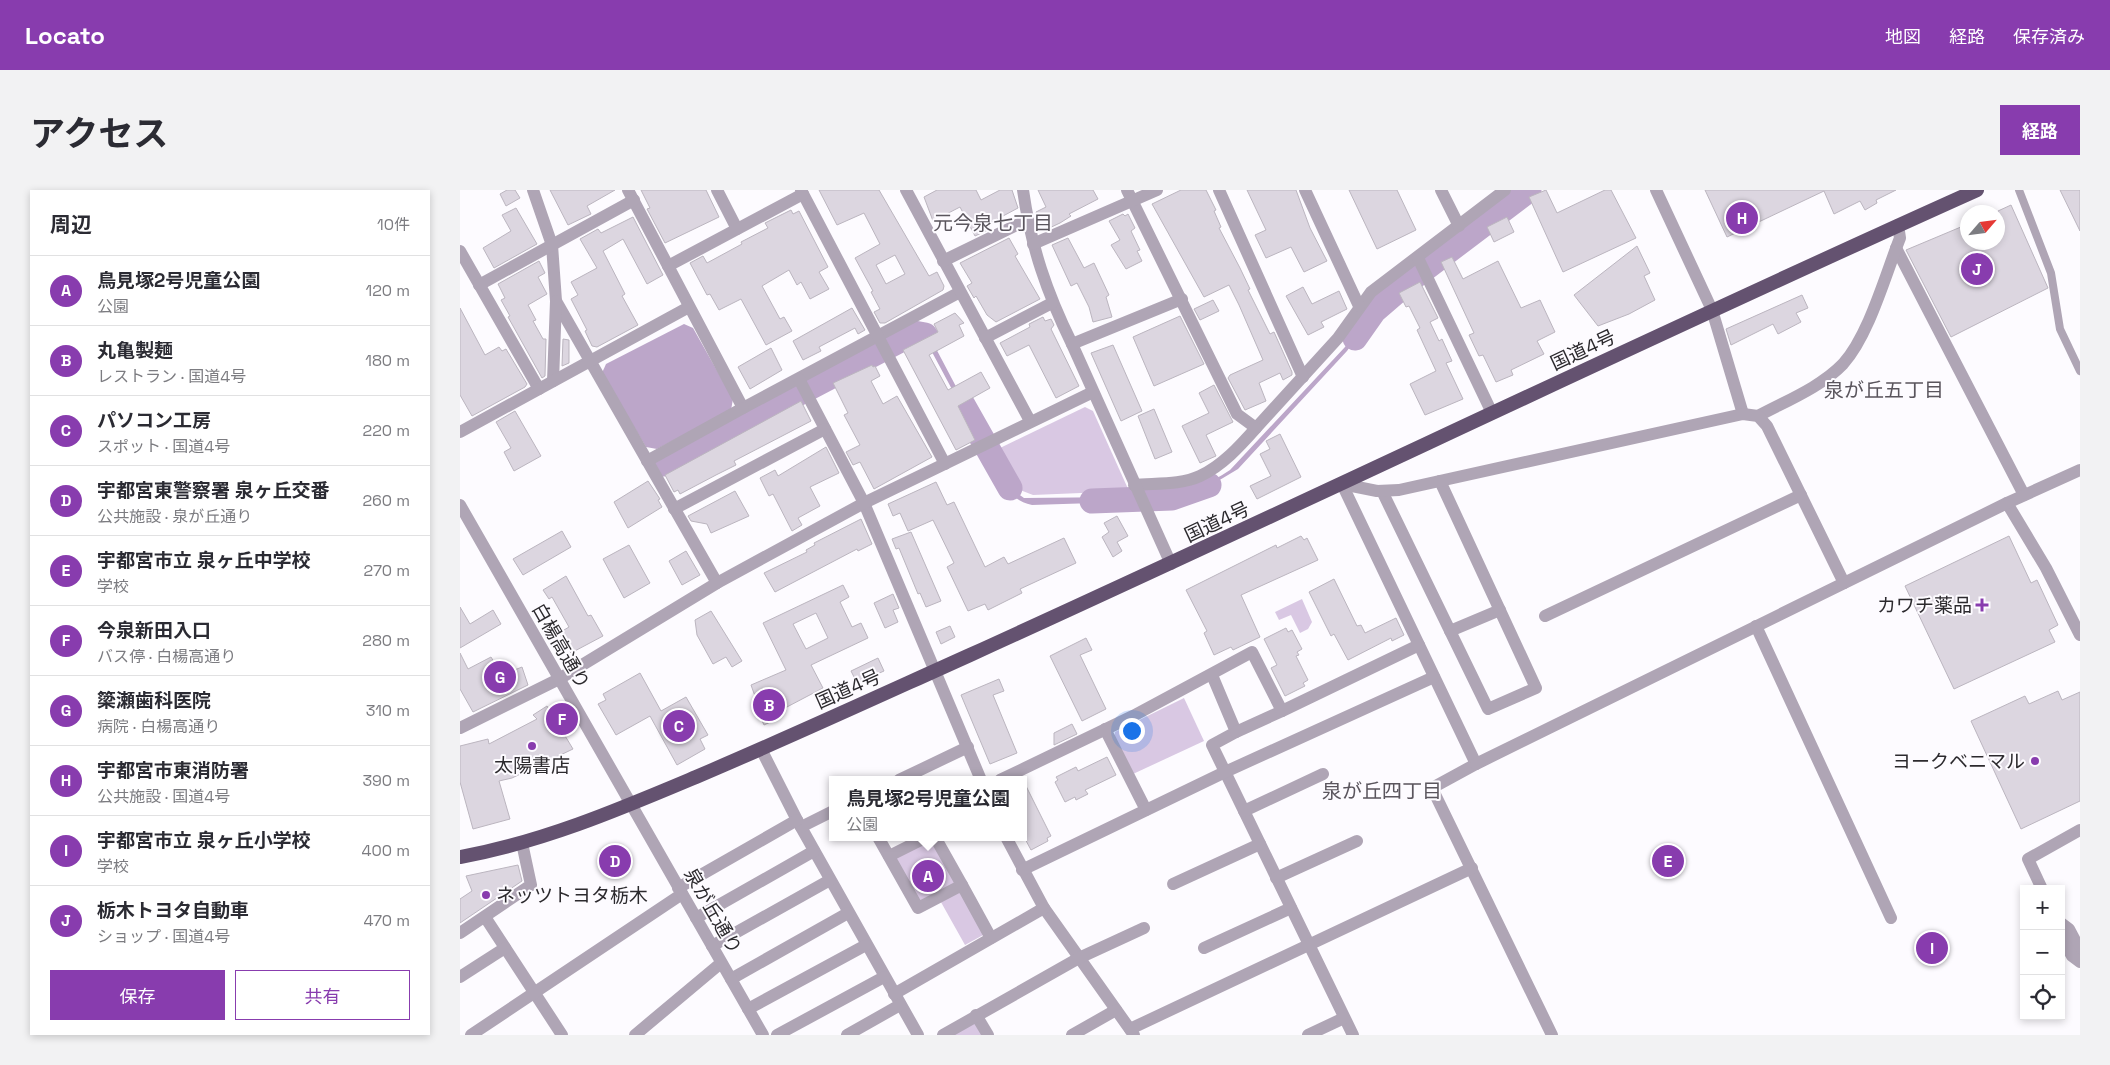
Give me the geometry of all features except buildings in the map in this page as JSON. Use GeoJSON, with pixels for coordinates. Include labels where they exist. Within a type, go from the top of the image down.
{"type":"FeatureCollection","features":[{"type":"Feature","properties":{"kind":"highway","name":"国道4号"},"geometry":{"type":"LineString","coordinates":[[460,857],[522,843],[630,805],[761,749],[1171,564],[1712,310],[1977,190]]}},
{"type":"Feature","properties":{"kind":"street"},"geometry":{"type":"LineString","coordinates":[[533,190],[552,246],[556,300],[553,382]]}},
{"type":"Feature","properties":{"kind":"street"},"geometry":{"type":"LineString","coordinates":[[717,190],[737,229]]}},
{"type":"Feature","properties":{"kind":"street"},"geometry":{"type":"LineString","coordinates":[[1022,190],[1033,244],[1052,303],[1171,564]]}},
{"type":"Feature","properties":{"kind":"street"},"geometry":{"type":"LineString","coordinates":[[1033,244],[1130,196],[1157,190]]}},
{"type":"Feature","properties":{"kind":"street"},"geometry":{"type":"LineString","coordinates":[[1219,190],[1303,377]]}},
{"type":"Feature","properties":{"kind":"street"},"geometry":{"type":"LineString","coordinates":[[1305,190],[1359,306]]}},
{"type":"Feature","properties":{"kind":"street"},"geometry":{"type":"LineString","coordinates":[[1441,190],[1459,226]]}},
{"type":"Feature","properties":{"kind":"street"},"geometry":{"type":"LineString","coordinates":[[1134,485],[1173,482],[1199,476],[1225,459],[1338,338],[1359,306],[1371,292],[1505,190]]}},
{"type":"Feature","properties":{"kind":"street"},"geometry":{"type":"LineString","coordinates":[[1656,190],[1712,310],[1743,414]]}},
{"type":"Feature","properties":{"kind":"street"},"geometry":{"type":"LineString","coordinates":[[909,191],[943,261],[1030,422]]}},
{"type":"Feature","properties":{"kind":"street"},"geometry":{"type":"LineString","coordinates":[[668,266],[802,192],[945,464]]}},
{"type":"Feature","properties":{"kind":"street"},"geometry":{"type":"LineString","coordinates":[[480,285],[552,246],[631,195],[743,408]]}},
{"type":"Feature","properties":{"kind":"street"},"geometry":{"type":"LineString","coordinates":[[1130,196],[1237,414],[1256,428]]}},
{"type":"Feature","properties":{"kind":"street"},"geometry":{"type":"LineString","coordinates":[[943,261],[1027,220]]}},
{"type":"Feature","properties":{"kind":"street"},"geometry":{"type":"LineString","coordinates":[[1342,484],[1382,491],[1440,481],[1743,414],[1758,416],[1820,382],[1843,364],[1862,336],[1900,238],[1898,225]]}},
{"type":"Feature","properties":{"kind":"street"},"geometry":{"type":"LineString","coordinates":[[1896,248],[2024,495]]}},
{"type":"Feature","properties":{"kind":"street"},"geometry":{"type":"LineString","coordinates":[[460,251],[538,390]]}},
{"type":"Feature","properties":{"kind":"street"},"geometry":{"type":"LineString","coordinates":[[1418,258],[1492,414]]}},
{"type":"Feature","properties":{"kind":"street"},"geometry":{"type":"LineString","coordinates":[[647,461],[960,292]]}},
{"type":"Feature","properties":{"kind":"street"},"geometry":{"type":"LineString","coordinates":[[1072,344],[1182,299]]}},
{"type":"Feature","properties":{"kind":"street"},"geometry":{"type":"LineString","coordinates":[[556,300],[717,583]]}},
{"type":"Feature","properties":{"kind":"street"},"geometry":{"type":"LineString","coordinates":[[984,338],[1052,303]]}},
{"type":"Feature","properties":{"kind":"street"},"geometry":{"type":"LineString","coordinates":[[460,432],[689,307]]}},
{"type":"Feature","properties":{"kind":"street"},"geometry":{"type":"LineString","coordinates":[[799,379],[864,502],[979,776]]}},
{"type":"Feature","properties":{"kind":"street"},"geometry":{"type":"LineString","coordinates":[[460,728],[559,679],[717,583],[864,502],[1093,392]]}},
{"type":"Feature","properties":{"kind":"street"},"geometry":{"type":"LineString","coordinates":[[1758,416],[1767,426],[1844,583]]}},
{"type":"Feature","properties":{"kind":"street"},"geometry":{"type":"LineString","coordinates":[[674,510],[825,429]]}},
{"type":"Feature","properties":{"kind":"street"},"geometry":{"type":"LineString","coordinates":[[1552,1035],[1432,788],[1476,764],[2006,503],[2080,470]]}},
{"type":"Feature","properties":{"kind":"street"},"geometry":{"type":"LineString","coordinates":[[1382,491],[1488,709],[1536,688],[1440,481]]}},
{"type":"Feature","properties":{"kind":"street"},"geometry":{"type":"LineString","coordinates":[[1342,484],[1476,764]]}},
{"type":"Feature","properties":{"kind":"street"},"geometry":{"type":"LineString","coordinates":[[1545,616],[1801,495]]}},
{"type":"Feature","properties":{"kind":"street"},"geometry":{"type":"LineString","coordinates":[[2006,503],[2046,568],[2080,635]]}},
{"type":"Feature","properties":{"kind":"street","name":"白楊高通り"},"geometry":{"type":"LineString","coordinates":[[460,505],[630,805]]}},
{"type":"Feature","properties":{"kind":"street"},"geometry":{"type":"LineString","coordinates":[[1450,631],[1500,610]]}},
{"type":"Feature","properties":{"kind":"street"},"geometry":{"type":"LineString","coordinates":[[1756,626],[1891,918]]}},
{"type":"Feature","properties":{"kind":"street"},"geometry":{"type":"LineString","coordinates":[[1353,1035],[1212,744],[1419,645]]}},
{"type":"Feature","properties":{"kind":"street"},"geometry":{"type":"LineString","coordinates":[[1008,776],[1212,675],[1252,652],[1282,711]]}},
{"type":"Feature","properties":{"kind":"street"},"geometry":{"type":"LineString","coordinates":[[1212,675],[1236,732]]}},
{"type":"Feature","properties":{"kind":"street"},"geometry":{"type":"LineString","coordinates":[[1022,870],[1225,772],[1434,677]]}},
{"type":"Feature","properties":{"kind":"street"},"geometry":{"type":"LineString","coordinates":[[1105,729],[1146,810]]}},
{"type":"Feature","properties":{"kind":"street"},"geometry":{"type":"LineString","coordinates":[[907,776],[968,747]]}},
{"type":"Feature","properties":{"kind":"street"},"geometry":{"type":"LineString","coordinates":[[761,749],[848,913],[918,1035]]}},
{"type":"Feature","properties":{"kind":"street"},"geometry":{"type":"LineString","coordinates":[[1244,811],[1323,774]]}},
{"type":"Feature","properties":{"kind":"street","name":"泉が丘通り"},"geometry":{"type":"LineString","coordinates":[[630,805],[763,1035]]}},
{"type":"Feature","properties":{"kind":"street"},"geometry":{"type":"LineString","coordinates":[[471,1035],[680,891],[799,823],[829,812]]}},
{"type":"Feature","properties":{"kind":"street"},"geometry":{"type":"LineString","coordinates":[[2040,885],[2028,859],[2080,830]]}},
{"type":"Feature","properties":{"kind":"street"},"geometry":{"type":"LineString","coordinates":[[880,841],[918,908],[962,885]]}},
{"type":"Feature","properties":{"kind":"street"},"geometry":{"type":"LineString","coordinates":[[889,856],[919,841]]}},
{"type":"Feature","properties":{"kind":"street"},"geometry":{"type":"LineString","coordinates":[[937,841],[991,938]]}},
{"type":"Feature","properties":{"kind":"street"},"geometry":{"type":"LineString","coordinates":[[1008,841],[1044,908],[1132,1032],[1472,868]]}},
{"type":"Feature","properties":{"kind":"street"},"geometry":{"type":"LineString","coordinates":[[1276,878],[1357,841]]}},
{"type":"Feature","properties":{"kind":"street"},"geometry":{"type":"LineString","coordinates":[[460,933],[531,885],[522,843]]}},
{"type":"Feature","properties":{"kind":"street"},"geometry":{"type":"LineString","coordinates":[[1173,884],[1260,844]]}},
{"type":"Feature","properties":{"kind":"street"},"geometry":{"type":"LineString","coordinates":[[696,918],[814,851]]}},
{"type":"Feature","properties":{"kind":"street"},"geometry":{"type":"LineString","coordinates":[[712,946],[830,880]]}},
{"type":"Feature","properties":{"kind":"street"},"geometry":{"type":"LineString","coordinates":[[894,994],[1044,908]]}},
{"type":"Feature","properties":{"kind":"street"},"geometry":{"type":"LineString","coordinates":[[1204,948],[1291,908]]}},
{"type":"Feature","properties":{"kind":"street"},"geometry":{"type":"LineString","coordinates":[[731,979],[848,913]]}},
{"type":"Feature","properties":{"kind":"street"},"geometry":{"type":"LineString","coordinates":[[485,917],[562,1035]]}},
{"type":"Feature","properties":{"kind":"street"},"geometry":{"type":"LineString","coordinates":[[2065,926],[2069,929],[2080,950]]}},
{"type":"Feature","properties":{"kind":"street"},"geometry":{"type":"LineString","coordinates":[[943,1035],[1079,958],[1144,928]]}},
{"type":"Feature","properties":{"kind":"street"},"geometry":{"type":"LineString","coordinates":[[2065,944],[2072,956],[2080,962]]}},
{"type":"Feature","properties":{"kind":"street"},"geometry":{"type":"LineString","coordinates":[[748,1009],[866,945]]}},
{"type":"Feature","properties":{"kind":"street"},"geometry":{"type":"LineString","coordinates":[[460,977],[505,948]]}},
{"type":"Feature","properties":{"kind":"street"},"geometry":{"type":"LineString","coordinates":[[635,1035],[722,963]]}},
{"type":"Feature","properties":{"kind":"street"},"geometry":{"type":"LineString","coordinates":[[777,1035],[884,978]]}},
{"type":"Feature","properties":{"kind":"street"},"geometry":{"type":"LineString","coordinates":[[847,1035],[900,1005]]}},
{"type":"Feature","properties":{"kind":"street"},"geometry":{"type":"LineString","coordinates":[[1072,1035],[1116,1010]]}},
{"type":"Feature","properties":{"kind":"street"},"geometry":{"type":"LineString","coordinates":[[976,1015],[988,1035]]}},
{"type":"Feature","properties":{"kind":"street"},"geometry":{"type":"LineString","coordinates":[[1308,1035],[1344,1018]]}},
{"type":"Feature","properties":{"kind":"lane"},"geometry":{"type":"LineString","coordinates":[[2019,190],[2051,273],[2060,330],[2080,371]]}},
{"type":"Feature","properties":{"kind":"shaded area"},"geometry":{"type":"Polygon","coordinates":[[[1529,190],[1533,190],[1436,262],[1434,260],[1529,190]]]}},
{"type":"Feature","properties":{"kind":"shaded area"},"geometry":{"type":"Polygon","coordinates":[[[1412,277],[1414,280],[1376,309],[1347,351],[1238,469],[1198,491],[1160,498],[1160,494],[1197,486],[1214,480],[1230,470],[1345,347],[1373,306],[1412,277]]]}},
{"type":"Feature","properties":{"kind":"shaded area"},"geometry":{"type":"Polygon","coordinates":[[[684,324],[693,328],[733,399],[731,410],[657,449],[646,447],[602,373],[606,364],[684,324]]]}},
{"type":"Feature","properties":{"kind":"shaded area"},"geometry":{"type":"Polygon","coordinates":[[[916,331],[925,333],[932,341],[981,434],[977,436],[925,339],[917,336],[902,342],[900,337],[916,331]]]}},
{"type":"Feature","properties":{"kind":"shaded area"},"geometry":{"type":"Polygon","coordinates":[[[787,399],[789,402],[666,468],[664,465],[787,399]]]}},
{"type":"Feature","properties":{"kind":"shaded area"},"geometry":{"type":"Polygon","coordinates":[[[1085,407],[1093,411],[1129,491],[1033,495],[1020,490],[998,449],[1085,407]]]}},
{"type":"Feature","properties":{"kind":"shaded area"},"geometry":{"type":"Polygon","coordinates":[[[994,458],[1013,490],[1024,498],[1125,497],[1125,502],[1032,505],[1017,499],[1011,494],[1002,482],[991,460],[994,458]]]}},
{"type":"Feature","properties":{"kind":"shaded area"},"geometry":{"type":"Polygon","coordinates":[[[1302,599],[1312,622],[1308,629],[1300,633],[1291,615],[1279,620],[1275,612],[1302,599]]]}},
{"type":"Feature","properties":{"kind":"shaded area"},"geometry":{"type":"Polygon","coordinates":[[[1184,698],[1204,741],[1133,774],[1114,739],[1115,732],[1184,698]]]}},
{"type":"Feature","properties":{"kind":"shaded area"},"geometry":{"type":"Polygon","coordinates":[[[928,841],[933,841],[985,934],[965,945],[937,895],[919,904],[894,858],[928,841]]]}},
{"type":"Feature","properties":{"kind":"shaded area"},"geometry":{"type":"Polygon","coordinates":[[[976,1020],[985,1035],[950,1035],[976,1020]]]}},
{"type":"Feature","properties":{"kind":"waterway"},"geometry":{"type":"LineString","coordinates":[[1355,338],[1374,311],[1410,280],[1529,190]]}},
{"type":"Feature","properties":{"kind":"waterway"},"geometry":{"type":"LineString","coordinates":[[664,464],[914,333],[925,335],[929,341]]}},
{"type":"Feature","properties":{"kind":"waterway"},"geometry":{"type":"LineString","coordinates":[[963,405],[1010,488]]}},
{"type":"Feature","properties":{"kind":"waterway"},"geometry":{"type":"LineString","coordinates":[[1092,501],[1172,498],[1209,485]]}},
{"type":"Feature","properties":{"kind":"place","name":"宇都宮市東消防署"},"geometry":{"type":"Point","coordinates":[1742,218]}},
{"type":"Feature","properties":{"kind":"place","name":"栃木トヨタ自動車"},"geometry":{"type":"Point","coordinates":[1977,269]}},
{"type":"Feature","properties":{"kind":"place","name":"カワチ薬品"},"geometry":{"type":"Point","coordinates":[1982,605]}},
{"type":"Feature","properties":{"kind":"place","name":"簗瀬歯科医院"},"geometry":{"type":"Point","coordinates":[500,677]}},
{"type":"Feature","properties":{"kind":"place","name":"丸亀製麺"},"geometry":{"type":"Point","coordinates":[769,705]}},
{"type":"Feature","properties":{"kind":"place","name":"今泉新田入口"},"geometry":{"type":"Point","coordinates":[562,719]}},
{"type":"Feature","properties":{"kind":"place","name":"パソコン工房"},"geometry":{"type":"Point","coordinates":[679,726]}},
{"type":"Feature","properties":{"kind":"place","name":"太陽書店"},"geometry":{"type":"Point","coordinates":[532,746]}},
{"type":"Feature","properties":{"kind":"place","name":"ヨークベニマル"},"geometry":{"type":"Point","coordinates":[2035,761]}},
{"type":"Feature","properties":{"kind":"place","name":"宇都宮東警察署 泉ヶ丘交番"},"geometry":{"type":"Point","coordinates":[615,861]}},
{"type":"Feature","properties":{"kind":"place","name":"宇都宮市立 泉ヶ丘中学校"},"geometry":{"type":"Point","coordinates":[1668,861]}},
{"type":"Feature","properties":{"kind":"place","name":"鳥見塚2号児童公園"},"geometry":{"type":"Point","coordinates":[928,876]}},
{"type":"Feature","properties":{"kind":"place","name":"ネッツトヨタ栃木"},"geometry":{"type":"Point","coordinates":[486,895]}},
{"type":"Feature","properties":{"kind":"place","name":"宇都宮市立 泉ヶ丘小学校"},"geometry":{"type":"Point","coordinates":[1932,948]}},
{"type":"Feature","properties":{"kind":"district","name":"元今泉七丁目"},"geometry":{"type":"Point","coordinates":[993,223]}},
{"type":"Feature","properties":{"kind":"district","name":"泉が丘五丁目"},"geometry":{"type":"Point","coordinates":[1884,390]}},
{"type":"Feature","properties":{"kind":"district","name":"泉が丘四丁目"},"geometry":{"type":"Point","coordinates":[1382,791]}}]}
